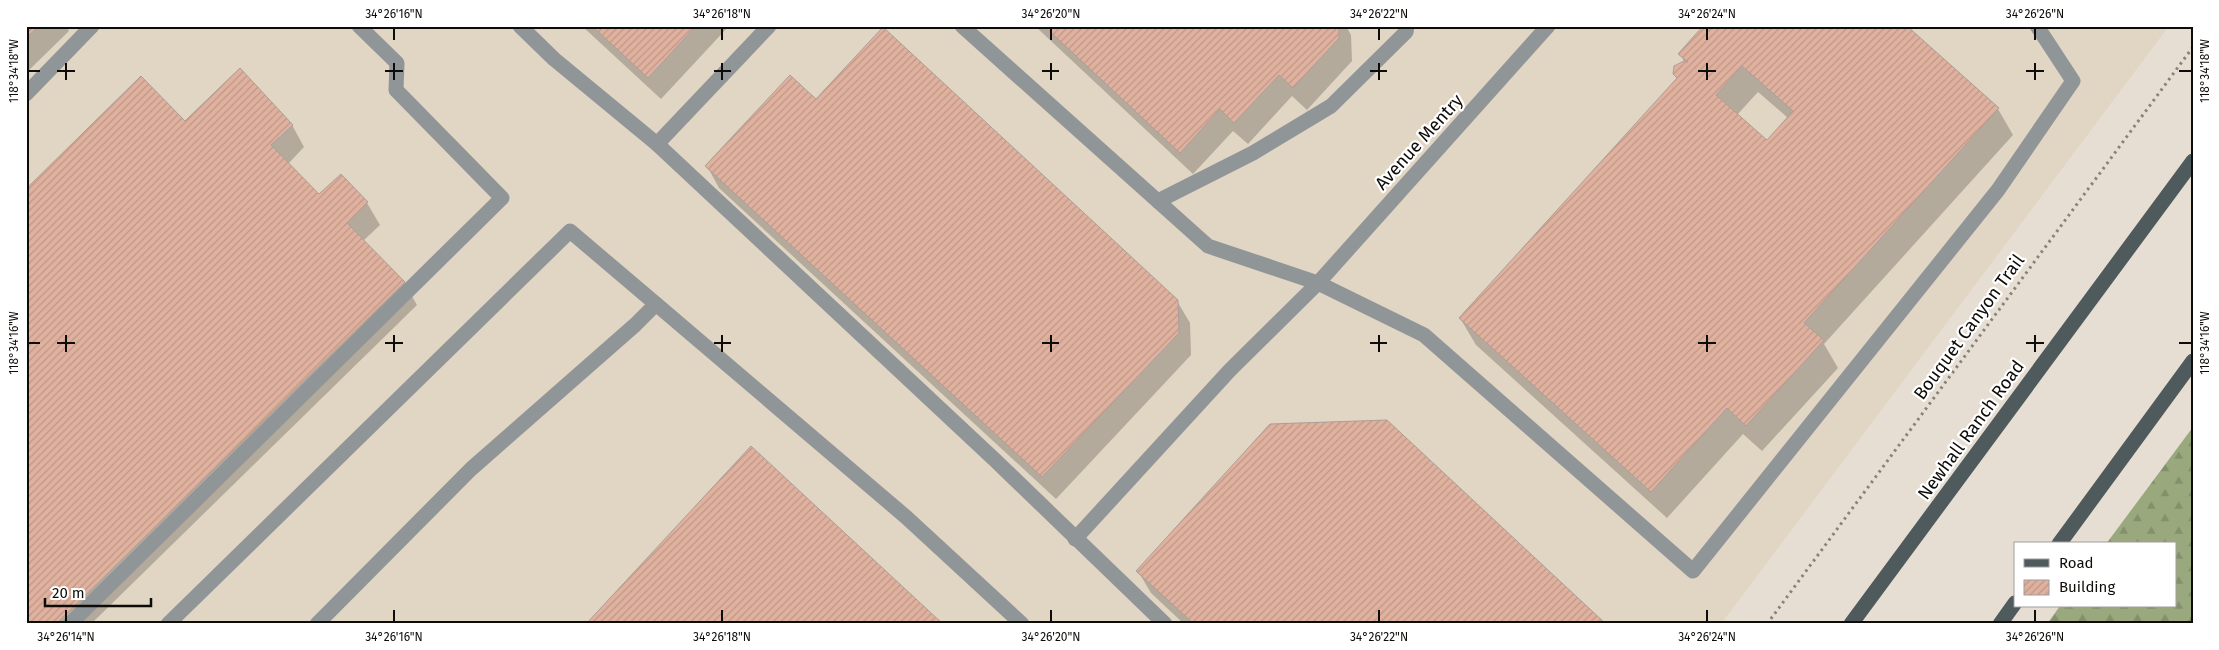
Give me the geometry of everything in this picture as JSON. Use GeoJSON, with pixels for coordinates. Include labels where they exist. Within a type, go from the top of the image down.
{"type":"FeatureCollection","features":[{"type":"Feature","properties":{"kind":"main road","name":"Newhall Ranch Road"},"geometry":{"type":"LineString","coordinates":[[1851,624],[2193,161]]}},
{"type":"Feature","properties":{"kind":"main road"},"geometry":{"type":"LineString","coordinates":[[2060,542],[2193,361]]}},
{"type":"Feature","properties":{"kind":"main road"},"geometry":{"type":"LineString","coordinates":[[2000,624],[2014,604]]}},
{"type":"Feature","properties":{"kind":"street"},"geometry":{"type":"LineString","coordinates":[[26,94],[92,26]]}},
{"type":"Feature","properties":{"kind":"street"},"geometry":{"type":"LineString","coordinates":[[70,624],[502,198],[396,90],[397,63],[359,26]]}},
{"type":"Feature","properties":{"kind":"street"},"geometry":{"type":"LineString","coordinates":[[520,26],[554,58],[657,144],[1165,624]]}},
{"type":"Feature","properties":{"kind":"street"},"geometry":{"type":"LineString","coordinates":[[657,144],[769,26]]}},
{"type":"Feature","properties":{"kind":"street"},"geometry":{"type":"LineString","coordinates":[[962,26],[1208,246],[1318,283],[1424,335],[1693,572],[1998,190],[2073,81],[2037,26]]}},
{"type":"Feature","properties":{"kind":"street"},"geometry":{"type":"LineString","coordinates":[[1158,201],[1253,154],[1331,106],[1406,32],[1407,26]]}},
{"type":"Feature","properties":{"kind":"street","name":"Avenue Mentry"},"geometry":{"type":"LineString","coordinates":[[1075,539],[1230,370],[1318,283],[1548,26]]}},
{"type":"Feature","properties":{"kind":"street"},"geometry":{"type":"LineString","coordinates":[[168,624],[570,231],[906,517],[1022,624]]}},
{"type":"Feature","properties":{"kind":"street"},"geometry":{"type":"LineString","coordinates":[[317,624],[471,469],[635,325],[656,304]]}},
{"type":"Feature","properties":{"kind":"path","name":"Bouquet Canyon Trail"},"geometry":{"type":"LineString","coordinates":[[1767,624],[2193,47]]}},
{"type":"Feature","properties":{"kind":"shaded area"},"geometry":{"type":"Polygon","coordinates":[[[26,26],[2169,26],[1721,624],[26,624],[26,26]]]}},
{"type":"Feature","properties":{"kind":"green space"},"geometry":{"type":"Polygon","coordinates":[[[2193,427],[2193,624],[2047,624],[2059,608],[2176,608],[2176,542],[2107,542],[2193,427]]]}},
{"type":"Feature","properties":{"kind":"building"},"geometry":{"type":"Polygon","coordinates":[[[26,26],[39,26],[26,38],[26,26]]]}},
{"type":"Feature","properties":{"kind":"building"},"geometry":{"type":"Polygon","coordinates":[[[592,26],[696,26],[648,78],[592,26]]]}},
{"type":"Feature","properties":{"kind":"building"},"geometry":{"type":"Polygon","coordinates":[[[1044,26],[1339,26],[1339,38],[1293,88],[1279,75],[1234,123],[1220,109],[1180,153],[1044,26]]]}},
{"type":"Feature","properties":{"kind":"building"},"geometry":{"type":"Polygon","coordinates":[[[1703,26],[1907,26],[1999,108],[1804,323],[1824,340],[1746,426],[1727,408],[1651,492],[1459,318],[1677,78],[1673,74],[1674,66],[1684,61],[1688,62],[1678,54],[1703,26]],[[1742,66],[1716,95],[1767,140],[1793,111],[1742,66]]]}},
{"type":"Feature","properties":{"kind":"building"},"geometry":{"type":"Polygon","coordinates":[[[883,27],[1178,300],[1179,333],[1042,477],[705,166],[790,75],[816,99],[883,27]]]}},
{"type":"Feature","properties":{"kind":"building"},"geometry":{"type":"Polygon","coordinates":[[[240,68],[293,125],[271,145],[319,194],[341,174],[368,202],[347,223],[405,282],[56,624],[26,624],[26,189],[141,76],[185,121],[240,68]]]}},
{"type":"Feature","properties":{"kind":"building"},"geometry":{"type":"Polygon","coordinates":[[[1387,420],[1606,624],[1194,624],[1136,571],[1270,424],[1387,420]]]}},
{"type":"Feature","properties":{"kind":"building"},"geometry":{"type":"Polygon","coordinates":[[[751,446],[943,624],[586,624],[751,446]]]}}]}
